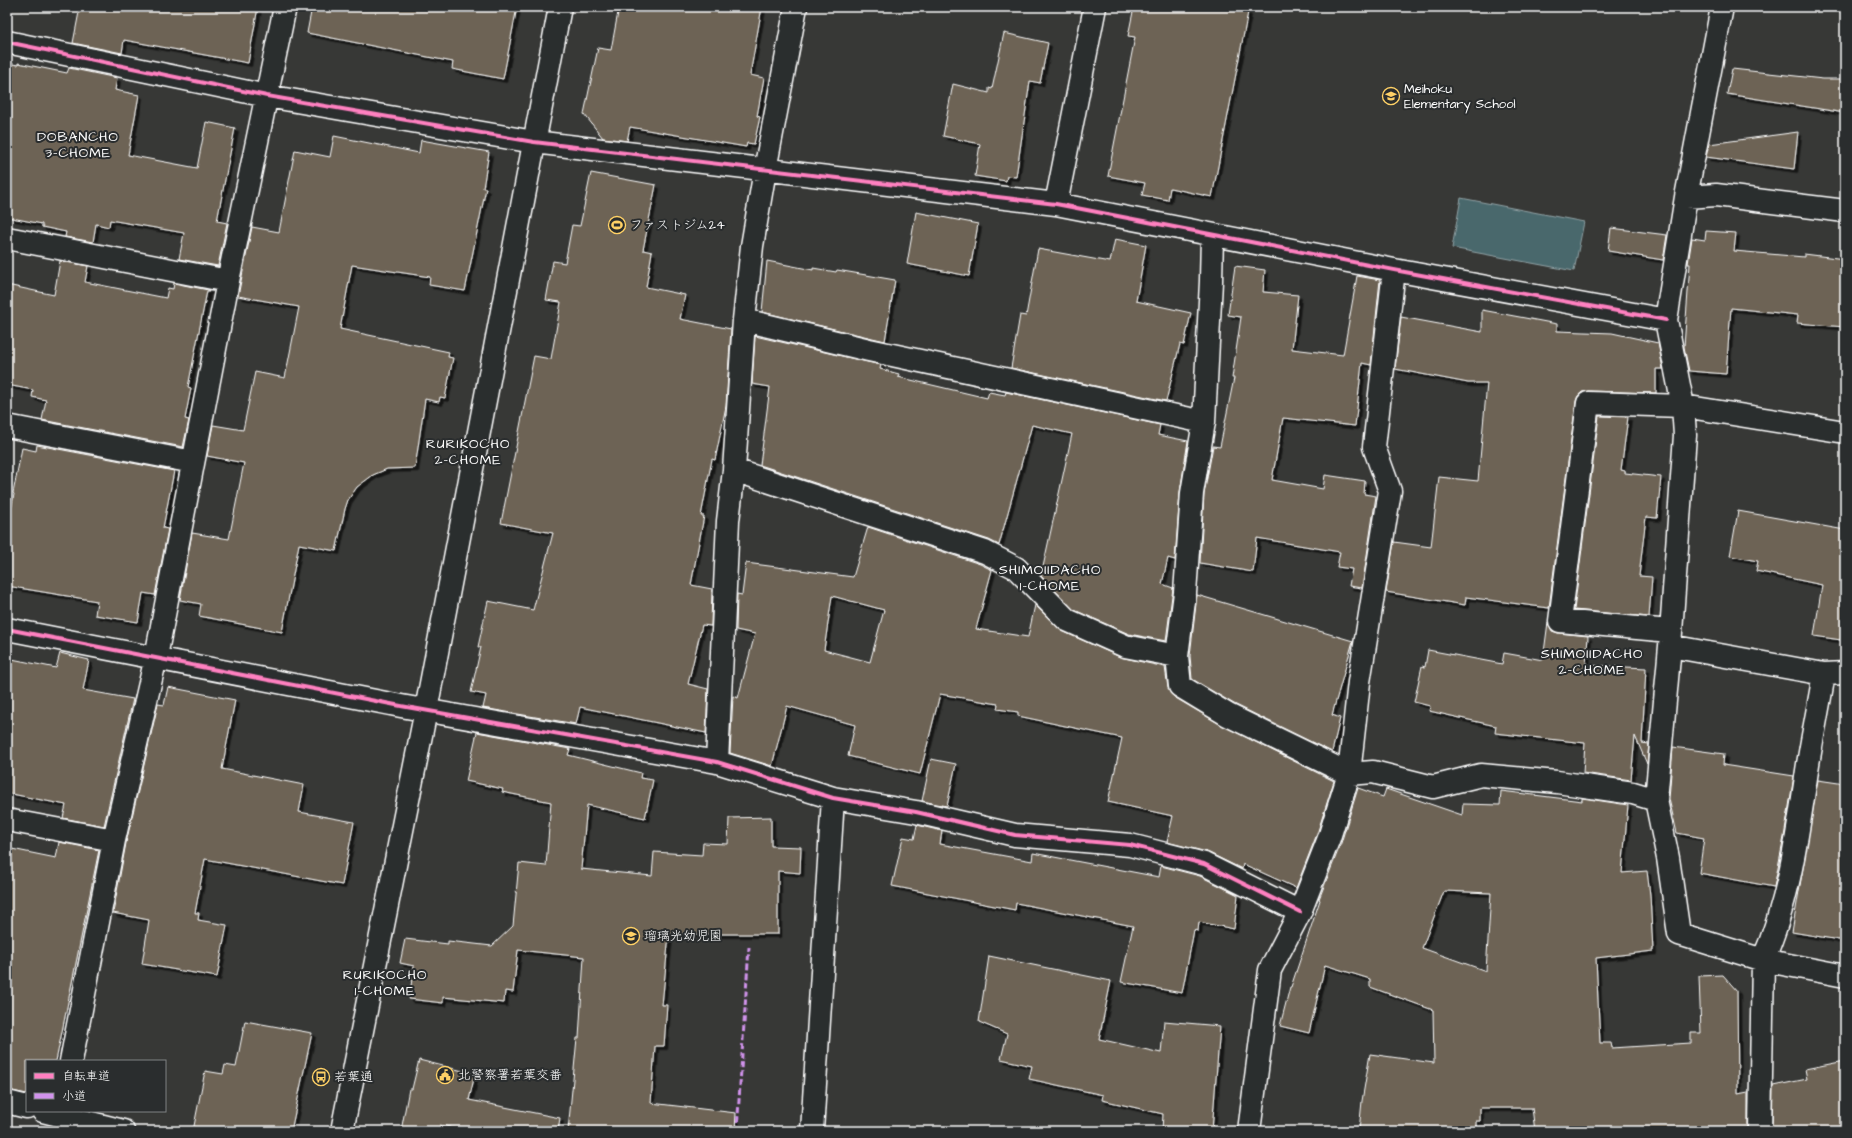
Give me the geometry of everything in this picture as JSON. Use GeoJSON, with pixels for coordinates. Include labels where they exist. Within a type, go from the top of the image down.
{"type":"FeatureCollection","features":[{"type":"Feature","properties":{"kind":"street"},"geometry":{"type":"LineString","coordinates":[[71,1060],[114,840],[156,657],[228,281],[285,7]]}},
{"type":"Feature","properties":{"kind":"street"},"geometry":{"type":"LineString","coordinates":[[342,1131],[426,710],[560,7]]}},
{"type":"Feature","properties":{"kind":"street"},"geometry":{"type":"LineString","coordinates":[[718,762],[728,522],[734,470],[744,320],[752,246],[796,7]]}},
{"type":"Feature","properties":{"kind":"street"},"geometry":{"type":"LineString","coordinates":[[1056,204],[1095,7]]}},
{"type":"Feature","properties":{"kind":"street"},"geometry":{"type":"LineString","coordinates":[[1722,7],[1686,197],[1666,320],[1682,406],[1685,435],[1670,639],[1656,800],[1668,858],[1679,934],[1763,960],[1845,976]]}},
{"type":"Feature","properties":{"kind":"street"},"geometry":{"type":"LineString","coordinates":[[7,42],[267,96],[534,142],[1056,204],[1394,270],[1666,320]]}},
{"type":"Feature","properties":{"kind":"street"},"geometry":{"type":"LineString","coordinates":[[1686,197],[1716,195],[1845,211]]}},
{"type":"Feature","properties":{"kind":"street"},"geometry":{"type":"LineString","coordinates":[[1212,235],[1204,422],[1192,493],[1186,593],[1177,656],[1180,686],[1228,716],[1349,774],[1373,772],[1433,787],[1481,775],[1557,782],[1633,793],[1656,800]]}},
{"type":"Feature","properties":{"kind":"street"},"geometry":{"type":"LineString","coordinates":[[7,238],[228,281]]}},
{"type":"Feature","properties":{"kind":"street"},"geometry":{"type":"LineString","coordinates":[[1249,1131],[1270,970],[1300,912],[1329,838],[1349,774],[1359,682],[1390,491],[1374,448],[1394,270]]}},
{"type":"Feature","properties":{"kind":"street"},"geometry":{"type":"LineString","coordinates":[[744,320],[869,350],[1204,422]]}},
{"type":"Feature","properties":{"kind":"street"},"geometry":{"type":"LineString","coordinates":[[1760,1131],[1763,960],[1774,934],[1797,841],[1808,762],[1835,674],[1670,639],[1560,621],[1588,403],[1682,406],[1845,432]]}},
{"type":"Feature","properties":{"kind":"street"},"geometry":{"type":"LineString","coordinates":[[7,426],[193,462]]}},
{"type":"Feature","properties":{"kind":"street"},"geometry":{"type":"LineString","coordinates":[[734,470],[985,552],[1016,568],[1067,620],[1124,646],[1177,656]]}},
{"type":"Feature","properties":{"kind":"street"},"geometry":{"type":"LineString","coordinates":[[7,629],[426,710],[718,762],[833,798],[916,812],[1015,835],[1130,845],[1204,864],[1300,912]]}},
{"type":"Feature","properties":{"kind":"street"},"geometry":{"type":"LineString","coordinates":[[812,1131],[833,798]]}},
{"type":"Feature","properties":{"kind":"street"},"geometry":{"type":"LineString","coordinates":[[7,820],[114,840]]}},
{"type":"Feature","properties":{"kind":"street"},"geometry":{"type":"LineString","coordinates":[[7,1102],[26,1107]]}},
{"type":"Feature","properties":{"kind":"street"},"geometry":{"type":"LineString","coordinates":[[56,1117],[123,1131]]}},
{"type":"Feature","properties":{"kind":"water"},"geometry":{"type":"Polygon","coordinates":[[[1461,198],[1584,222],[1574,271],[1452,248],[1461,198]]]}},
{"type":"Feature","properties":{"kind":"building"},"geometry":{"type":"Polygon","coordinates":[[[80,7],[258,7],[248,63],[124,40],[122,53],[73,43],[80,7]]]}},
{"type":"Feature","properties":{"kind":"building"},"geometry":{"type":"Polygon","coordinates":[[[312,7],[517,7],[503,79],[452,69],[453,62],[307,33],[312,7]]]}},
{"type":"Feature","properties":{"kind":"building"},"geometry":{"type":"Polygon","coordinates":[[[619,7],[762,7],[750,75],[764,78],[757,116],[760,117],[754,144],[747,143],[746,147],[630,127],[627,141],[603,138],[584,114],[598,48],[611,50],[619,7]]]}},
{"type":"Feature","properties":{"kind":"building"},"geometry":{"type":"Polygon","coordinates":[[[1134,7],[1238,7],[1238,10],[1248,12],[1212,197],[1170,188],[1168,200],[1142,195],[1145,183],[1108,176],[1135,37],[1128,36],[1134,7]]]}},
{"type":"Feature","properties":{"kind":"building"},"geometry":{"type":"Polygon","coordinates":[[[1004,33],[1048,43],[1040,83],[1030,81],[1016,177],[1007,176],[1006,181],[975,176],[980,144],[943,136],[953,84],[989,93],[989,88],[992,89],[1004,33]]]}},
{"type":"Feature","properties":{"kind":"building"},"geometry":{"type":"Polygon","coordinates":[[[7,63],[18,65],[18,63],[67,73],[69,68],[117,78],[115,90],[139,95],[128,155],[197,168],[206,122],[235,128],[217,221],[227,223],[218,266],[179,259],[184,233],[110,220],[109,227],[96,224],[93,242],[65,237],[66,232],[42,227],[42,224],[7,217],[7,63]]]}},
{"type":"Feature","properties":{"kind":"building"},"geometry":{"type":"Polygon","coordinates":[[[1732,69],[1823,79],[1845,79],[1845,113],[1727,94],[1732,69]]]}},
{"type":"Feature","properties":{"kind":"building"},"geometry":{"type":"Polygon","coordinates":[[[1798,132],[1794,169],[1706,157],[1709,144],[1798,132]]]}},
{"type":"Feature","properties":{"kind":"building"},"geometry":{"type":"Polygon","coordinates":[[[334,136],[419,153],[421,140],[489,152],[483,188],[486,188],[465,291],[429,285],[430,277],[352,265],[340,329],[449,352],[448,357],[453,358],[445,398],[440,397],[439,402],[425,399],[415,468],[387,469],[373,475],[357,487],[348,500],[345,509],[336,551],[299,544],[282,632],[199,616],[201,604],[180,600],[192,533],[229,539],[244,463],[207,456],[213,425],[243,430],[255,372],[285,378],[299,307],[238,296],[252,227],[279,232],[295,150],[330,157],[334,136]]]}},
{"type":"Feature","properties":{"kind":"building"},"geometry":{"type":"Polygon","coordinates":[[[591,173],[656,185],[643,250],[652,252],[646,287],[685,295],[680,319],[731,329],[726,406],[715,460],[712,459],[701,516],[704,516],[691,585],[712,589],[711,626],[702,625],[688,684],[708,689],[706,733],[580,707],[576,724],[483,708],[486,695],[471,692],[481,647],[478,647],[488,601],[533,610],[553,533],[501,523],[534,356],[551,359],[561,302],[546,300],[553,261],[565,263],[572,225],[580,226],[591,173]]]}},
{"type":"Feature","properties":{"kind":"building"},"geometry":{"type":"Polygon","coordinates":[[[916,212],[978,224],[969,276],[907,264],[916,212]]]}},
{"type":"Feature","properties":{"kind":"building"},"geometry":{"type":"Polygon","coordinates":[[[1611,228],[1667,235],[1663,260],[1608,251],[1611,228]]]}},
{"type":"Feature","properties":{"kind":"building"},"geometry":{"type":"Polygon","coordinates":[[[1706,231],[1736,233],[1734,251],[1804,257],[1804,254],[1845,259],[1845,327],[1797,323],[1798,315],[1731,308],[1726,374],[1689,371],[1684,347],[1690,264],[1688,264],[1692,238],[1705,240],[1706,231]]]}},
{"type":"Feature","properties":{"kind":"building"},"geometry":{"type":"Polygon","coordinates":[[[1115,239],[1146,245],[1136,301],[1191,313],[1184,345],[1180,344],[1166,401],[1011,368],[1020,315],[1026,316],[1038,249],[1110,262],[1115,239]]]}},
{"type":"Feature","properties":{"kind":"building"},"geometry":{"type":"Polygon","coordinates":[[[60,261],[88,266],[85,282],[166,298],[168,288],[173,289],[174,283],[213,291],[207,291],[188,387],[191,388],[185,419],[189,420],[183,447],[42,420],[46,400],[32,397],[33,390],[7,385],[7,285],[54,295],[60,261]]]}},
{"type":"Feature","properties":{"kind":"building"},"geometry":{"type":"Polygon","coordinates":[[[767,261],[813,270],[813,268],[836,272],[837,270],[895,280],[885,341],[762,312],[767,261]]]}},
{"type":"Feature","properties":{"kind":"building"},"geometry":{"type":"Polygon","coordinates":[[[1235,266],[1265,270],[1263,292],[1298,295],[1292,349],[1343,355],[1357,276],[1380,280],[1371,365],[1362,363],[1355,426],[1283,418],[1272,480],[1323,489],[1325,475],[1365,481],[1364,494],[1376,496],[1362,588],[1349,586],[1352,569],[1337,567],[1340,552],[1257,538],[1253,572],[1200,563],[1204,494],[1213,446],[1220,447],[1234,378],[1232,378],[1241,317],[1228,315],[1235,266]]]}},
{"type":"Feature","properties":{"kind":"building"},"geometry":{"type":"Polygon","coordinates":[[[1482,310],[1557,324],[1557,331],[1612,333],[1658,343],[1663,369],[1656,369],[1656,393],[1588,391],[1582,392],[1578,396],[1576,401],[1549,608],[1466,597],[1465,605],[1386,592],[1394,542],[1431,547],[1439,477],[1478,481],[1487,383],[1468,383],[1395,369],[1401,317],[1482,332],[1482,310]]]}},
{"type":"Feature","properties":{"kind":"building"},"geometry":{"type":"Polygon","coordinates":[[[755,336],[881,365],[880,369],[899,374],[898,377],[987,398],[989,392],[1005,395],[1006,392],[1160,425],[1158,435],[1188,441],[1180,492],[1175,560],[1168,558],[1162,584],[1173,588],[1166,641],[1129,634],[1074,610],[1041,576],[1072,434],[1032,425],[999,545],[989,540],[760,465],[770,387],[752,384],[755,336]]]}},
{"type":"Feature","properties":{"kind":"building"},"geometry":{"type":"Polygon","coordinates":[[[1599,416],[1628,417],[1621,470],[1625,471],[1625,473],[1661,477],[1657,518],[1646,517],[1639,576],[1652,577],[1649,617],[1574,610],[1599,416]]]}},
{"type":"Feature","properties":{"kind":"building"},"geometry":{"type":"Polygon","coordinates":[[[37,445],[174,471],[163,528],[168,529],[155,595],[143,593],[138,622],[95,615],[97,601],[7,586],[7,532],[22,448],[36,451],[37,445]]]}},
{"type":"Feature","properties":{"kind":"building"},"geometry":{"type":"Polygon","coordinates":[[[1738,511],[1845,530],[1845,636],[1842,636],[1841,640],[1814,636],[1822,585],[1756,571],[1758,561],[1730,556],[1738,511]]]}},
{"type":"Feature","properties":{"kind":"building"},"geometry":{"type":"Polygon","coordinates":[[[868,527],[980,564],[992,570],[976,629],[1028,637],[1035,605],[1062,631],[1120,657],[1165,667],[1168,688],[1174,697],[1223,726],[1334,781],[1317,834],[1296,888],[1243,864],[1242,869],[1207,852],[1167,842],[1173,816],[1108,802],[1122,738],[1018,716],[1018,712],[997,709],[998,704],[940,694],[920,774],[848,756],[855,725],[787,706],[772,766],[730,753],[733,696],[738,698],[755,634],[736,630],[737,594],[742,595],[746,563],[853,577],[868,527]],[[832,596],[824,650],[870,662],[884,610],[832,596]]]}},
{"type":"Feature","properties":{"kind":"building"},"geometry":{"type":"Polygon","coordinates":[[[1197,595],[1353,641],[1332,715],[1340,718],[1332,752],[1234,704],[1192,679],[1190,656],[1197,595]]]}},
{"type":"Feature","properties":{"kind":"building"},"geometry":{"type":"Polygon","coordinates":[[[1548,622],[1552,631],[1588,636],[1586,665],[1646,668],[1642,743],[1649,744],[1647,764],[1635,736],[1631,780],[1583,773],[1585,743],[1495,733],[1496,726],[1429,711],[1430,706],[1414,702],[1422,666],[1425,667],[1428,650],[1502,664],[1504,653],[1543,660],[1548,622]]]}},
{"type":"Feature","properties":{"kind":"building"},"geometry":{"type":"Polygon","coordinates":[[[60,653],[89,660],[83,690],[133,699],[104,826],[63,818],[66,805],[7,793],[7,658],[56,668],[60,653]]]}},
{"type":"Feature","properties":{"kind":"building"},"geometry":{"type":"Polygon","coordinates":[[[168,687],[235,700],[222,769],[304,785],[299,812],[354,822],[342,885],[205,859],[195,913],[199,913],[198,920],[227,925],[217,977],[142,964],[149,920],[113,913],[126,843],[158,704],[164,705],[168,687]]]}},
{"type":"Feature","properties":{"kind":"building"},"geometry":{"type":"Polygon","coordinates":[[[477,732],[570,749],[568,755],[641,773],[640,778],[653,780],[645,818],[587,805],[581,869],[652,876],[654,852],[702,855],[703,843],[728,844],[729,818],[771,817],[771,846],[801,847],[800,873],[778,871],[778,934],[669,934],[662,1005],[667,1005],[664,1046],[655,1046],[651,1103],[736,1113],[735,1131],[568,1131],[577,1038],[579,1038],[584,957],[518,950],[513,992],[505,991],[504,1003],[443,997],[443,1003],[409,999],[414,966],[400,963],[405,939],[448,944],[448,941],[492,946],[513,926],[519,863],[546,866],[551,802],[502,792],[503,789],[466,781],[477,732]]]}},
{"type":"Feature","properties":{"kind":"building"},"geometry":{"type":"Polygon","coordinates":[[[1673,747],[1724,754],[1723,765],[1794,776],[1774,887],[1699,873],[1704,838],[1677,833],[1669,799],[1673,747]]]}},
{"type":"Feature","properties":{"kind":"building"},"geometry":{"type":"Polygon","coordinates":[[[931,759],[956,764],[947,806],[922,801],[931,759]]]}},
{"type":"Feature","properties":{"kind":"building"},"geometry":{"type":"Polygon","coordinates":[[[1818,780],[1845,784],[1845,941],[1792,932],[1818,780]]]}},
{"type":"Feature","properties":{"kind":"building"},"geometry":{"type":"Polygon","coordinates":[[[1358,788],[1383,797],[1386,789],[1462,815],[1463,804],[1500,805],[1501,791],[1582,801],[1582,798],[1628,805],[1622,873],[1647,871],[1653,951],[1596,958],[1600,1043],[1611,1043],[1612,1048],[1691,1043],[1691,1033],[1701,1033],[1699,976],[1723,975],[1737,991],[1738,1094],[1748,1092],[1748,1131],[1744,1131],[1743,1129],[1672,1131],[1535,1131],[1532,1108],[1480,1108],[1480,1121],[1476,1121],[1476,1131],[1359,1131],[1362,1101],[1370,1054],[1434,1063],[1433,1010],[1370,987],[1370,979],[1325,965],[1309,1033],[1280,1026],[1290,987],[1320,900],[1319,899],[1341,843],[1358,788]],[[1444,891],[1422,948],[1486,971],[1491,893],[1444,891]]]}},
{"type":"Feature","properties":{"kind":"building"},"geometry":{"type":"Polygon","coordinates":[[[917,825],[942,831],[940,844],[1032,861],[1033,853],[1159,877],[1161,866],[1200,876],[1238,895],[1234,929],[1199,922],[1198,931],[1194,930],[1182,993],[1121,982],[1133,926],[1016,903],[1015,910],[892,886],[903,837],[914,839],[917,825]]]}},
{"type":"Feature","properties":{"kind":"building"},"geometry":{"type":"Polygon","coordinates":[[[59,842],[99,850],[56,1060],[26,1060],[26,1094],[7,1090],[7,848],[56,858],[59,842]]]}},
{"type":"Feature","properties":{"kind":"building"},"geometry":{"type":"Polygon","coordinates":[[[989,956],[1111,981],[1099,1039],[1161,1053],[1164,1021],[1220,1026],[1212,1131],[1162,1131],[1163,1114],[1102,1100],[1103,1095],[1029,1079],[1032,1066],[1001,1059],[1007,1034],[979,1022],[989,956]]]}},
{"type":"Feature","properties":{"kind":"building"},"geometry":{"type":"Polygon","coordinates":[[[245,1021],[312,1033],[291,1131],[193,1131],[205,1071],[223,1074],[225,1065],[236,1067],[245,1021]]]}},
{"type":"Feature","properties":{"kind":"building"},"geometry":{"type":"Polygon","coordinates":[[[419,1060],[475,1074],[469,1100],[560,1118],[558,1131],[469,1131],[440,1125],[440,1131],[401,1131],[409,1089],[412,1089],[419,1060]]]}},
{"type":"Feature","properties":{"kind":"building"},"geometry":{"type":"Polygon","coordinates":[[[1845,1061],[1845,1131],[1772,1131],[1773,1086],[1807,1079],[1805,1069],[1845,1061]]]}},
{"type":"Feature","properties":{"kind":"marked path"},"geometry":{"type":"LineString","coordinates":[[737,1131],[749,947]]}},
{"type":"Feature","properties":{"kind":"cycle path"},"geometry":{"type":"LineString","coordinates":[[7,42],[267,96],[534,142],[1056,204],[1394,270],[1666,320]]}},
{"type":"Feature","properties":{"kind":"cycle path"},"geometry":{"type":"LineString","coordinates":[[7,629],[401,706],[717,762],[833,798],[916,812],[1015,835],[1130,845],[1204,864],[1300,912]]}},
{"type":"Feature","properties":{"kind":"place","name":"Meihoku Elementary School"},"geometry":{"type":"Point","coordinates":[1391,96]}},
{"type":"Feature","properties":{"kind":"place","name":"ファストジム24"},"geometry":{"type":"Point","coordinates":[617,225]}},
{"type":"Feature","properties":{"kind":"place","name":"瑠璃光幼児園"},"geometry":{"type":"Point","coordinates":[631,936]}},
{"type":"Feature","properties":{"kind":"place","name":"北警察署若葉交番"},"geometry":{"type":"Point","coordinates":[445,1075]}},
{"type":"Feature","properties":{"kind":"place","name":"若葉通"},"geometry":{"type":"Point","coordinates":[321,1077]}},
{"type":"Feature","properties":{"kind":"district","name":"DOBANCHO 3-CHOME"},"geometry":{"type":"Point","coordinates":[78,146]}},
{"type":"Feature","properties":{"kind":"district","name":"RURIKOCHO 2-CHOME"},"geometry":{"type":"Point","coordinates":[468,452]}},
{"type":"Feature","properties":{"kind":"district","name":"SHIMOIIDACHO 1-CHOME"},"geometry":{"type":"Point","coordinates":[1050,578]}},
{"type":"Feature","properties":{"kind":"district","name":"SHIMOIIDACHO 2-CHOME"},"geometry":{"type":"Point","coordinates":[1592,662]}},
{"type":"Feature","properties":{"kind":"district","name":"RURIKOCHO 1-CHOME"},"geometry":{"type":"Point","coordinates":[385,984]}}]}
